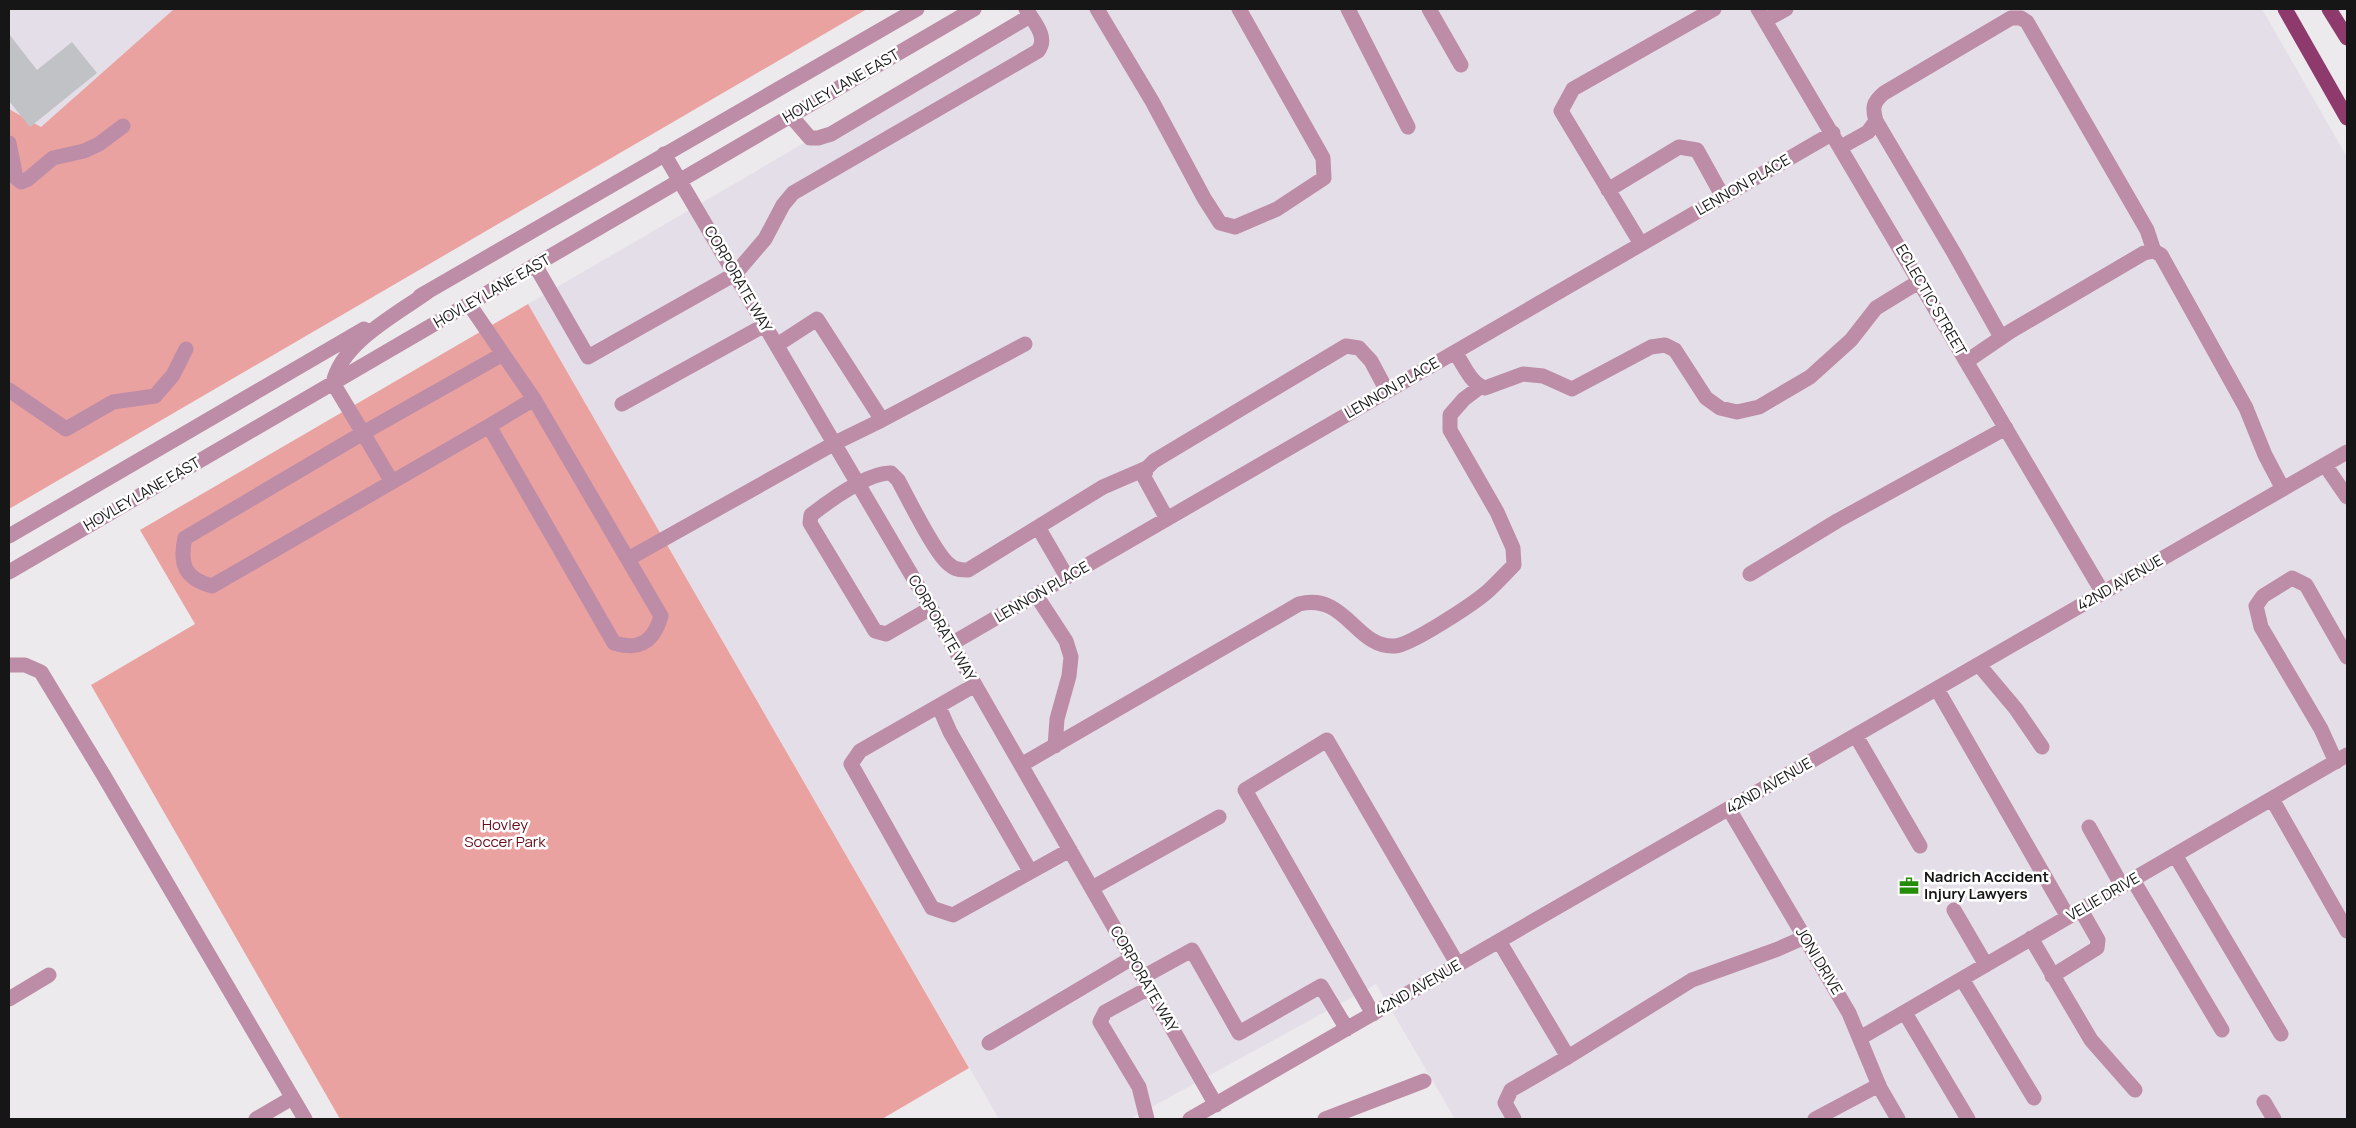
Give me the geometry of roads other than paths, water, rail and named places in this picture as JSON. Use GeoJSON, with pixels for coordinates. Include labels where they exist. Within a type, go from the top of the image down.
{"type":"FeatureCollection","features":[{"type":"Feature","properties":{"kind":"main road"},"geometry":{"type":"LineString","coordinates":[[2285,9],[2347,118]]}},
{"type":"Feature","properties":{"kind":"main road"},"geometry":{"type":"LineString","coordinates":[[2329,9],[2347,38]]}},
{"type":"Feature","properties":{"kind":"street","name":"HOVLEY LANE EAST"},"geometry":{"type":"LineString","coordinates":[[9,536],[916,9]]}},
{"type":"Feature","properties":{"kind":"street","name":"HOVLEY LANE EAST"},"geometry":{"type":"LineString","coordinates":[[9,572],[974,9]]}},
{"type":"Feature","properties":{"kind":"street"},"geometry":{"type":"LineString","coordinates":[[1097,9],[1152,101],[1204,198],[1220,223],[1234,227],[1276,209],[1324,178],[1323,158],[1239,9]]}},
{"type":"Feature","properties":{"kind":"street"},"geometry":{"type":"LineString","coordinates":[[1348,9],[1408,127]]}},
{"type":"Feature","properties":{"kind":"street"},"geometry":{"type":"LineString","coordinates":[[1429,9],[1461,65]]}},
{"type":"Feature","properties":{"kind":"street"},"geometry":{"type":"LineString","coordinates":[[1640,244],[1561,111],[1573,89],[1714,9]]}},
{"type":"Feature","properties":{"kind":"street"},"geometry":{"type":"LineString","coordinates":[[1762,15],[1786,9]]}},
{"type":"Feature","properties":{"kind":"street"},"geometry":{"type":"LineString","coordinates":[[535,265],[588,358],[735,274],[765,239],[783,205],[793,193],[1038,51],[1042,46],[1043,38],[1028,12],[831,134],[810,138],[791,116]]}},
{"type":"Feature","properties":{"kind":"street","name":"ECLECTIC STREET"},"geometry":{"type":"LineString","coordinates":[[1762,15],[2103,593]]}},
{"type":"Feature","properties":{"kind":"street"},"geometry":{"type":"LineString","coordinates":[[2001,337],[1876,121],[1872,110],[1875,101],[1884,93],[2011,18],[2021,18],[2027,22],[2147,230],[2154,251]]}},
{"type":"Feature","properties":{"kind":"street"},"geometry":{"type":"LineString","coordinates":[[1841,147],[1868,132],[1876,121]]}},
{"type":"Feature","properties":{"kind":"street"},"geometry":{"type":"LineString","coordinates":[[9,144],[16,178],[20,182],[28,179],[53,158],[84,151],[100,144],[122,126]]}},
{"type":"Feature","properties":{"kind":"street","name":"LENNON PLACE"},"geometry":{"type":"LineString","coordinates":[[952,644],[1833,133]]}},
{"type":"Feature","properties":{"kind":"street"},"geometry":{"type":"LineString","coordinates":[[1608,190],[1680,147],[1697,150],[1723,197]]}},
{"type":"Feature","properties":{"kind":"street","name":"CORPORATE WAY"},"geometry":{"type":"LineString","coordinates":[[664,154],[952,644],[1216,1105]]}},
{"type":"Feature","properties":{"kind":"street"},"geometry":{"type":"LineString","coordinates":[[1967,361],[2001,337],[2144,253],[2154,251],[2161,255],[2246,408],[2265,455],[2283,489]]}},
{"type":"Feature","properties":{"kind":"street"},"geometry":{"type":"LineString","coordinates":[[1455,352],[1470,376],[1480,387],[1485,388],[1523,374],[1543,376],[1572,388],[1651,347],[1665,345],[1675,350],[1706,398],[1720,408],[1737,412],[1759,407],[1810,377],[1851,340],[1876,308],[1920,281]]}},
{"type":"Feature","properties":{"kind":"street"},"geometry":{"type":"LineString","coordinates":[[392,482],[333,383],[341,361],[358,342],[429,291]]}},
{"type":"Feature","properties":{"kind":"street"},"geometry":{"type":"LineString","coordinates":[[469,304],[534,399],[661,616],[657,629],[646,642],[629,647],[614,643],[489,426]]}},
{"type":"Feature","properties":{"kind":"street"},"geometry":{"type":"LineString","coordinates":[[777,346],[817,319],[882,420]]}},
{"type":"Feature","properties":{"kind":"street"},"geometry":{"type":"LineString","coordinates":[[622,404],[765,325]]}},
{"type":"Feature","properties":{"kind":"street"},"geometry":{"type":"LineString","coordinates":[[628,559],[835,443],[1025,344]]}},
{"type":"Feature","properties":{"kind":"street"},"geometry":{"type":"LineString","coordinates":[[931,608],[886,634],[875,631],[866,620],[810,523],[811,515],[859,484],[882,473],[891,473],[898,480],[940,554],[949,565],[959,570],[968,570],[1103,487],[1147,468],[1154,461],[1346,346],[1358,348],[1371,361],[1387,391]]}},
{"type":"Feature","properties":{"kind":"street"},"geometry":{"type":"LineString","coordinates":[[9,390],[66,429],[113,402],[155,396],[173,375],[186,349]]}},
{"type":"Feature","properties":{"kind":"street"},"geometry":{"type":"LineString","coordinates":[[503,354],[363,433],[185,538],[181,555],[186,571],[198,583],[212,586],[534,399]]}},
{"type":"Feature","properties":{"kind":"street"},"geometry":{"type":"LineString","coordinates":[[1021,765],[1299,604],[1311,601],[1329,604],[1368,638],[1396,647],[1419,636],[1487,592],[1514,566],[1513,548],[1497,512],[1450,430],[1450,414],[1464,399],[1480,387]]}},
{"type":"Feature","properties":{"kind":"street"},"geometry":{"type":"LineString","coordinates":[[1750,574],[1837,521],[2006,428]]}},
{"type":"Feature","properties":{"kind":"street","name":"42ND AVENUE"},"geometry":{"type":"LineString","coordinates":[[1190,1119],[2347,452]]}},
{"type":"Feature","properties":{"kind":"street"},"geometry":{"type":"LineString","coordinates":[[2325,465],[2347,498]]}},
{"type":"Feature","properties":{"kind":"street"},"geometry":{"type":"LineString","coordinates":[[1147,468],[1144,478],[1167,519]]}},
{"type":"Feature","properties":{"kind":"street"},"geometry":{"type":"LineString","coordinates":[[1038,527],[1068,577]]}},
{"type":"Feature","properties":{"kind":"street"},"geometry":{"type":"LineString","coordinates":[[2342,759],[2321,729],[2261,627],[2256,606],[2263,596],[2292,578],[2306,585],[2347,657]]}},
{"type":"Feature","properties":{"kind":"street"},"geometry":{"type":"LineString","coordinates":[[1036,595],[1066,641],[1071,657],[1069,676],[1057,719],[1055,746]]}},
{"type":"Feature","properties":{"kind":"street"},"geometry":{"type":"LineString","coordinates":[[9,665],[25,665],[41,672],[305,1119]]}},
{"type":"Feature","properties":{"kind":"street"},"geometry":{"type":"LineString","coordinates":[[1979,665],[2016,709],[2042,747]]}},
{"type":"Feature","properties":{"kind":"street"},"geometry":{"type":"LineString","coordinates":[[975,685],[860,751],[851,764],[932,908],[953,915],[1070,850]]}},
{"type":"Feature","properties":{"kind":"street"},"geometry":{"type":"LineString","coordinates":[[1937,689],[2074,913],[2098,940],[2097,948],[2052,976]]}},
{"type":"Feature","properties":{"kind":"street"},"geometry":{"type":"LineString","coordinates":[[939,707],[950,732],[1030,871]]}},
{"type":"Feature","properties":{"kind":"street"},"geometry":{"type":"LineString","coordinates":[[1856,736],[1920,846]]}},
{"type":"Feature","properties":{"kind":"street"},"geometry":{"type":"LineString","coordinates":[[1373,1014],[1245,790],[1327,740],[1458,965]]}},
{"type":"Feature","properties":{"kind":"street","name":"VELIE DRIVE"},"geometry":{"type":"LineString","coordinates":[[1860,1038],[1905,1014],[2031,938],[2342,759]]}},
{"type":"Feature","properties":{"kind":"street"},"geometry":{"type":"LineString","coordinates":[[2272,799],[2347,931]]}},
{"type":"Feature","properties":{"kind":"street","name":"JONI DRIVE"},"geometry":{"type":"LineString","coordinates":[[1729,809],[1849,1013],[1879,1085],[1898,1119]]}},
{"type":"Feature","properties":{"kind":"street"},"geometry":{"type":"LineString","coordinates":[[1092,888],[1219,817]]}},
{"type":"Feature","properties":{"kind":"street"},"geometry":{"type":"LineString","coordinates":[[2089,827],[2128,883],[2222,1030]]}},
{"type":"Feature","properties":{"kind":"street"},"geometry":{"type":"LineString","coordinates":[[2175,855],[2281,1034]]}},
{"type":"Feature","properties":{"kind":"street"},"geometry":{"type":"LineString","coordinates":[[1954,910],[1986,965]]}},
{"type":"Feature","properties":{"kind":"street"},"geometry":{"type":"LineString","coordinates":[[1514,1119],[1505,1104],[1511,1090],[1692,980],[1778,949],[1805,937]]}},
{"type":"Feature","properties":{"kind":"street"},"geometry":{"type":"LineString","coordinates":[[2031,938],[2091,1040],[2136,1090]]}},
{"type":"Feature","properties":{"kind":"street"},"geometry":{"type":"LineString","coordinates":[[1499,941],[1568,1057]]}},
{"type":"Feature","properties":{"kind":"street"},"geometry":{"type":"LineString","coordinates":[[1147,1119],[1139,1087],[1100,1022],[1105,1012],[1192,950],[1239,1033],[1321,986],[1347,1029]]}},
{"type":"Feature","properties":{"kind":"street"},"geometry":{"type":"LineString","coordinates":[[989,1043],[1132,958]]}},
{"type":"Feature","properties":{"kind":"street"},"geometry":{"type":"LineString","coordinates":[[9,999],[49,975]]}},
{"type":"Feature","properties":{"kind":"street"},"geometry":{"type":"LineString","coordinates":[[1962,979],[2034,1098]]}},
{"type":"Feature","properties":{"kind":"street"},"geometry":{"type":"LineString","coordinates":[[1905,1014],[1968,1119]]}},
{"type":"Feature","properties":{"kind":"street"},"geometry":{"type":"LineString","coordinates":[[1325,1119],[1424,1081]]}},
{"type":"Feature","properties":{"kind":"street"},"geometry":{"type":"LineString","coordinates":[[1815,1119],[1879,1085]]}},
{"type":"Feature","properties":{"kind":"street"},"geometry":{"type":"LineString","coordinates":[[256,1119],[292,1098]]}},
{"type":"Feature","properties":{"kind":"street"},"geometry":{"type":"LineString","coordinates":[[2264,1102],[2274,1119]]}},
{"type":"Feature","properties":{"kind":"place","name":"Nadrich Accident Injury Lawyers"},"geometry":{"type":"Point","coordinates":[1909,886]}},
{"type":"Feature","properties":{"kind":"park label","name":"Hovley Soccer Park"},"geometry":{"type":"Point","coordinates":[505,834]}}]}
